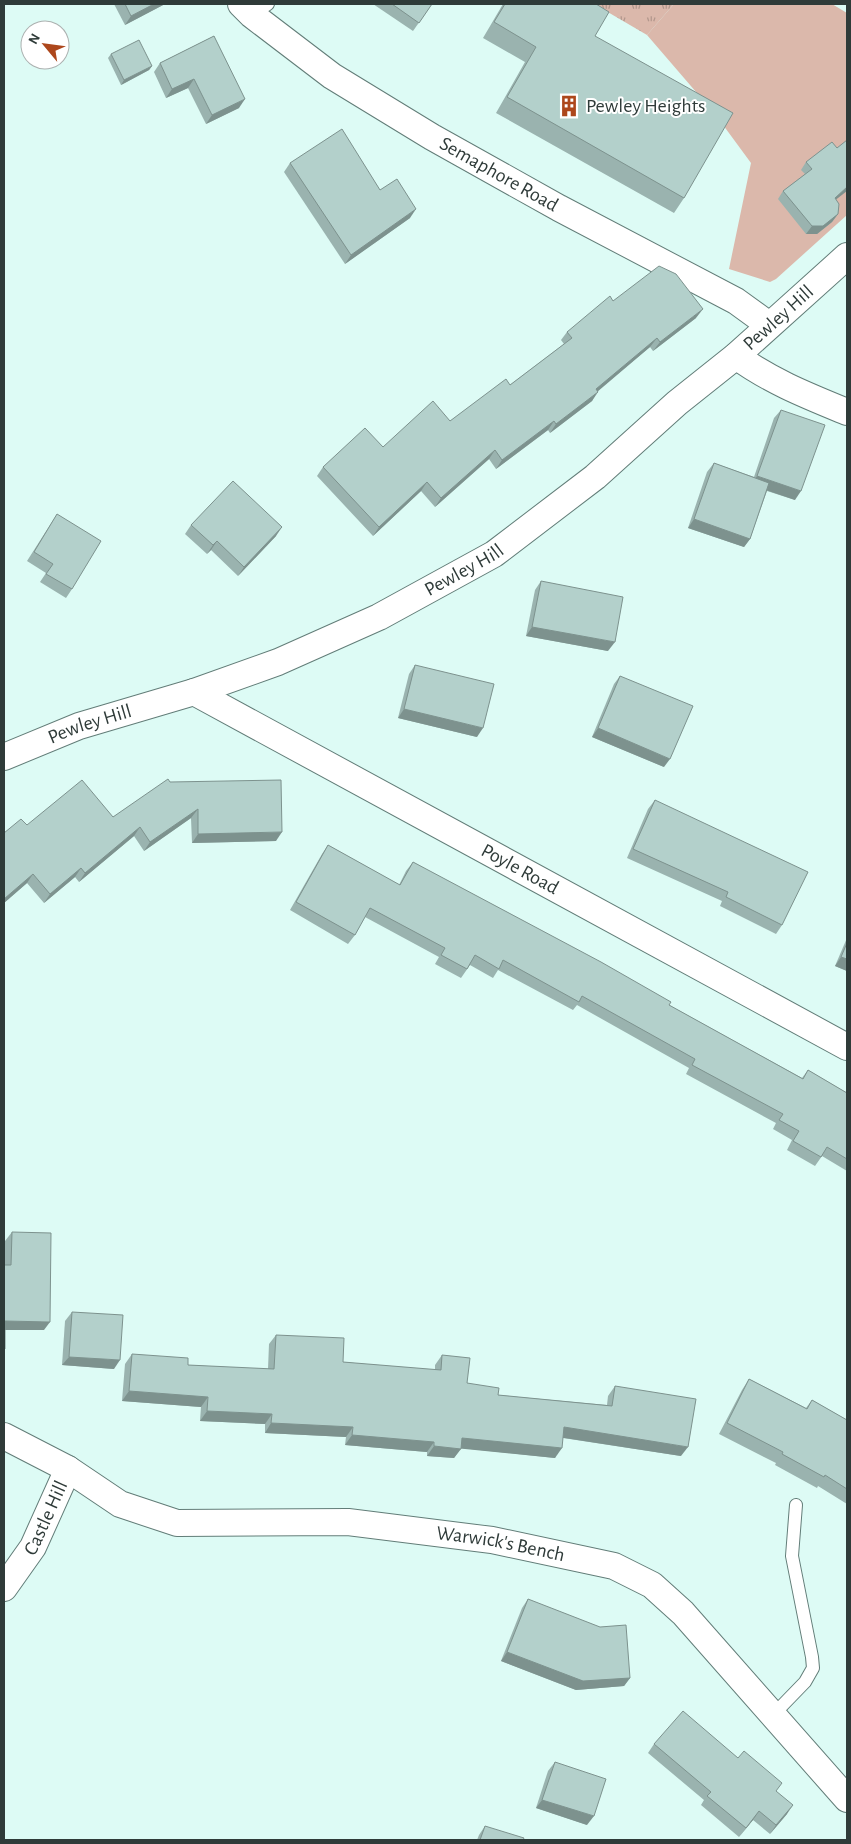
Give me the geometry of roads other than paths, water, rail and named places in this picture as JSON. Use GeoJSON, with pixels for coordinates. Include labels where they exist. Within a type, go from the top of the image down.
{"type":"FeatureCollection","features":[{"type":"Feature","properties":{"kind":"street","name":"Semaphore Road"},"geometry":{"type":"LineString","coordinates":[[254,8],[332,76],[424,132],[559,208],[736,301],[768,325]]}},
{"type":"Feature","properties":{"kind":"street","name":"Pewley Hill"},"geometry":{"type":"LineString","coordinates":[[4,757],[79,726],[194,692],[278,662],[380,617],[494,554],[595,477],[677,403],[736,356],[768,325],[847,256]]}},
{"type":"Feature","properties":{"kind":"street"},"geometry":{"type":"LineString","coordinates":[[736,356],[763,375],[847,412]]}},
{"type":"Feature","properties":{"kind":"street","name":"Poyle Road"},"geometry":{"type":"LineString","coordinates":[[194,692],[847,1047]]}},
{"type":"Feature","properties":{"kind":"street","name":"Warwick's Bench"},"geometry":{"type":"LineString","coordinates":[[4,1436],[68,1469],[120,1504],[177,1523],[348,1522],[492,1540],[614,1566],[652,1585],[683,1613],[847,1799]]}},
{"type":"Feature","properties":{"kind":"street","name":"Castle Hill"},"geometry":{"type":"LineString","coordinates":[[4,1588],[33,1547],[68,1469]]}},
{"type":"Feature","properties":{"kind":"lane"},"geometry":{"type":"LineString","coordinates":[[773,1715],[805,1682],[813,1668],[792,1556],[796,1505]]}},
{"type":"Feature","properties":{"kind":"place","name":"Pewley Heights"},"geometry":{"type":"Point","coordinates":[569,106]}}]}
